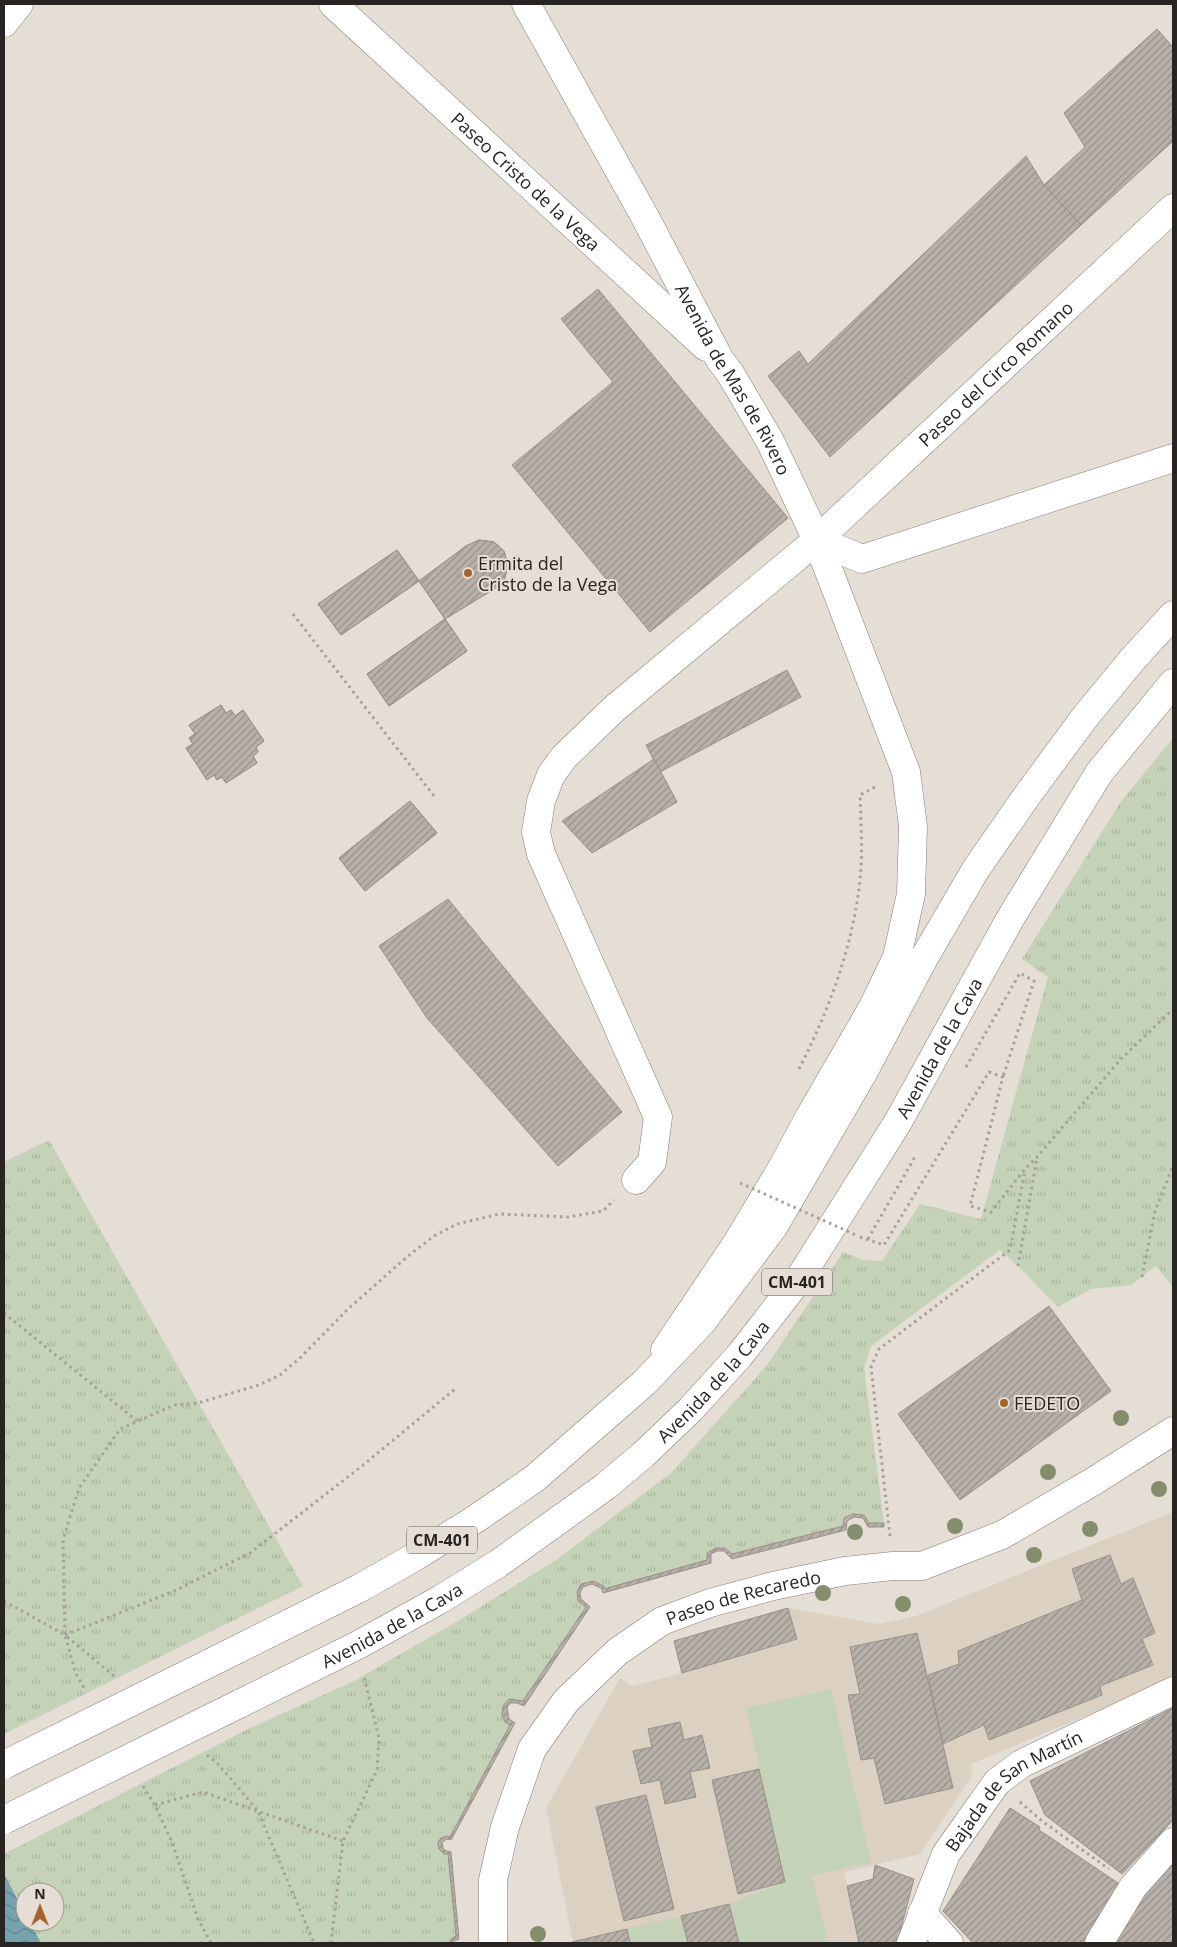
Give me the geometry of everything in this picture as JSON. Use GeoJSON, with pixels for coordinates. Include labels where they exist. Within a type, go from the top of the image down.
{"type":"FeatureCollection","features":[{"type":"Feature","properties":{"kind":"street"},"geometry":{"type":"LineString","coordinates":[[4,23],[19,4]]}},
{"type":"Feature","properties":{"kind":"street","name":"Paseo Cristo de la Vega"},"geometry":{"type":"LineString","coordinates":[[333,4],[720,360]]}},
{"type":"Feature","properties":{"kind":"street","name":"Avenida de Mas de Rivero"},"geometry":{"type":"LineString","coordinates":[[526,4],[645,217],[720,360],[730,373],[770,441],[817,540],[906,772]]}},
{"type":"Feature","properties":{"kind":"street","name":"Paseo del Circo Romano"},"geometry":{"type":"LineString","coordinates":[[636,1180],[652,1162],[658,1117],[541,854],[536,832],[541,801],[551,775],[564,757],[602,720],[817,540],[1173,208]]}},
{"type":"Feature","properties":{"kind":"street"},"geometry":{"type":"LineString","coordinates":[[817,540],[862,559],[1173,458]]}},
{"type":"Feature","properties":{"kind":"street","name":"CM-401"},"geometry":{"type":"LineString","coordinates":[[4,1766],[360,1588],[418,1556],[534,1479],[644,1383],[702,1322],[774,1226],[864,1073],[924,958],[976,869],[1026,797],[1097,703],[1132,660],[1173,615]]}},
{"type":"Feature","properties":{"kind":"street","name":"Avenida de la Cava"},"geometry":{"type":"LineString","coordinates":[[4,1820],[358,1645],[441,1599],[500,1563],[606,1486],[691,1410],[740,1355],[799,1279],[898,1122],[1010,919],[1098,773],[1173,683]]}},
{"type":"Feature","properties":{"kind":"street"},"geometry":{"type":"LineString","coordinates":[[644,1383],[737,1243],[782,1168],[873,1007],[897,957],[912,894],[913,826],[906,772]]}},
{"type":"Feature","properties":{"kind":"street","name":"Paseo de Recaredo"},"geometry":{"type":"LineString","coordinates":[[492,1943],[493,1880],[505,1827],[532,1749],[566,1701],[617,1652],[662,1621],[710,1603],[773,1586],[845,1571],[893,1566],[922,1566],[1002,1535],[1094,1481],[1173,1431]]}},
{"type":"Feature","properties":{"kind":"street","name":"Bajada de San Martín"},"geometry":{"type":"LineString","coordinates":[[911,1943],[946,1854],[997,1782],[1021,1764],[1173,1691]]}},
{"type":"Feature","properties":{"kind":"street"},"geometry":{"type":"LineString","coordinates":[[1099,1943],[1134,1887],[1173,1842]]}},
{"type":"Feature","properties":{"kind":"street"},"geometry":{"type":"LineString","coordinates":[[922,1913],[949,1943]]}},
{"type":"Feature","properties":{"kind":"path"},"geometry":{"type":"LineString","coordinates":[[293,614],[434,796]]}},
{"type":"Feature","properties":{"kind":"path"},"geometry":{"type":"LineString","coordinates":[[797,1072],[824,1014],[842,968],[860,879],[862,840],[860,795],[906,772]]}},
{"type":"Feature","properties":{"kind":"path"},"geometry":{"type":"LineString","coordinates":[[1034,981],[1003,1077],[970,1206],[991,1212],[1025,1169],[1121,1059],[1173,1009]]}},
{"type":"Feature","properties":{"kind":"path"},"geometry":{"type":"LineString","coordinates":[[745,1175],[740,1183],[884,1246],[989,1072],[1003,1077]]}},
{"type":"Feature","properties":{"kind":"path"},"geometry":{"type":"LineString","coordinates":[[1018,1266],[1037,1157]]}},
{"type":"Feature","properties":{"kind":"path"},"geometry":{"type":"LineString","coordinates":[[1142,1277],[1154,1210],[1173,1166]]}},
{"type":"Feature","properties":{"kind":"path"},"geometry":{"type":"LineString","coordinates":[[893,1566],[871,1367],[879,1349],[1010,1250],[1025,1169]]}},
{"type":"Feature","properties":{"kind":"path"},"geometry":{"type":"LineString","coordinates":[[116,1678],[65,1635],[63,1540],[79,1488],[120,1429],[174,1405],[206,1400],[259,1385],[280,1374],[301,1357],[348,1309],[408,1256],[434,1236],[457,1224],[500,1214],[568,1216],[603,1210],[636,1180]]}},
{"type":"Feature","properties":{"kind":"path"},"geometry":{"type":"LineString","coordinates":[[4,1313],[137,1421]]}},
{"type":"Feature","properties":{"kind":"path"},"geometry":{"type":"LineString","coordinates":[[65,1635],[174,1591],[250,1553],[362,1466],[455,1389]]}},
{"type":"Feature","properties":{"kind":"path"},"geometry":{"type":"LineString","coordinates":[[330,1943],[343,1841],[377,1770],[378,1738],[362,1668]]}},
{"type":"Feature","properties":{"kind":"path"},"geometry":{"type":"LineString","coordinates":[[203,1752],[218,1764],[258,1811],[314,1943]]}},
{"type":"Feature","properties":{"kind":"path"},"geometry":{"type":"LineString","coordinates":[[211,1943],[198,1919],[172,1842],[155,1805],[203,1792],[343,1841]]}},
{"type":"Feature","properties":{"kind":"path"},"geometry":{"type":"LineString","coordinates":[[1019,1801],[1042,1821],[1134,1887]]}},
{"type":"Feature","properties":{"kind":"shaded area"},"geometry":{"type":"Polygon","coordinates":[[[1173,1512],[1173,1679],[971,1764],[972,1776],[920,1854],[844,1872],[859,1943],[573,1943],[546,1808],[620,1678],[633,1686],[682,1673],[674,1641],[788,1608],[879,1624],[916,1616],[1173,1512]]]}},
{"type":"Feature","properties":{"kind":"green space"},"geometry":{"type":"Polygon","coordinates":[[[1173,738],[1173,1287],[1156,1266],[1131,1285],[1091,1289],[1058,1307],[1000,1250],[871,1346],[864,1368],[884,1523],[869,1523],[864,1515],[853,1514],[844,1518],[843,1526],[732,1554],[725,1548],[716,1548],[707,1553],[707,1560],[604,1589],[603,1585],[593,1581],[581,1584],[577,1592],[578,1601],[586,1607],[523,1701],[509,1699],[506,1703],[502,1713],[506,1722],[510,1725],[450,1837],[443,1837],[438,1842],[439,1849],[448,1854],[456,1936],[449,1943],[41,1943],[35,1932],[65,1932],[65,1882],[15,1882],[15,1894],[4,1874],[4,1854],[250,1728],[354,1681],[456,1622],[556,1560],[672,1472],[767,1365],[843,1252],[863,1260],[882,1261],[920,1204],[981,1219],[1048,977],[1022,959],[1120,803],[1173,738]]]}},
{"type":"Feature","properties":{"kind":"green space"},"geometry":{"type":"Polygon","coordinates":[[[49,1140],[303,1586],[4,1734],[4,1162],[49,1140]]]}},
{"type":"Feature","properties":{"kind":"green space"},"geometry":{"type":"Polygon","coordinates":[[[831,1689],[871,1862],[812,1876],[828,1943],[739,1943],[729,1904],[785,1882],[746,1708],[831,1689]]]}},
{"type":"Feature","properties":{"kind":"green space"},"geometry":{"type":"Polygon","coordinates":[[[681,1916],[688,1943],[630,1943],[627,1929],[681,1916]]]}},
{"type":"Feature","properties":{"kind":"water"},"geometry":{"type":"Polygon","coordinates":[[[4,1874],[15,1894],[15,1932],[35,1932],[41,1943],[4,1943],[4,1874]]]}},
{"type":"Feature","properties":{"kind":"building"},"geometry":{"type":"Polygon","coordinates":[[[1157,29],[1173,47],[1173,141],[1081,225],[1044,185],[1085,147],[1064,113],[1157,29]]]}},
{"type":"Feature","properties":{"kind":"building"},"geometry":{"type":"Polygon","coordinates":[[[1026,156],[1044,185],[1081,225],[830,457],[768,376],[799,351],[808,364],[1026,156]]]}},
{"type":"Feature","properties":{"kind":"building"},"geometry":{"type":"Polygon","coordinates":[[[598,289],[788,518],[650,632],[512,465],[613,382],[561,319],[598,289]]]}},
{"type":"Feature","properties":{"kind":"building","name":"Ermita del Cristo de la Vega"},"geometry":{"type":"Polygon","coordinates":[[[479,540],[494,542],[504,551],[508,565],[504,581],[445,619],[419,581],[466,546],[479,540]]]}},
{"type":"Feature","properties":{"kind":"building","name":"Ermita del Cristo de la Vega"},"geometry":{"type":"Polygon","coordinates":[[[479,540],[494,542],[504,551],[508,565],[504,581],[445,619],[419,581],[466,546],[479,540]]]}},
{"type":"Feature","properties":{"kind":"building"},"geometry":{"type":"Polygon","coordinates":[[[397,550],[419,581],[341,635],[318,604],[397,550]]]}},
{"type":"Feature","properties":{"kind":"building"},"geometry":{"type":"Polygon","coordinates":[[[397,550],[419,581],[341,635],[318,604],[397,550]]]}},
{"type":"Feature","properties":{"kind":"building","name":"Ermita del Cristo de la Vega"},"geometry":{"type":"Polygon","coordinates":[[[445,619],[467,651],[389,706],[367,674],[445,619]]]}},
{"type":"Feature","properties":{"kind":"building","name":"Ermita del Cristo de la Vega"},"geometry":{"type":"Polygon","coordinates":[[[445,619],[467,651],[389,706],[367,674],[445,619]]]}},
{"type":"Feature","properties":{"kind":"building"},"geometry":{"type":"Polygon","coordinates":[[[787,670],[801,697],[660,772],[646,745],[787,670]]]}},
{"type":"Feature","properties":{"kind":"building"},"geometry":{"type":"Polygon","coordinates":[[[221,705],[226,713],[231,710],[235,716],[243,710],[264,741],[256,747],[258,752],[253,756],[257,763],[226,783],[222,777],[217,780],[214,775],[207,780],[186,748],[193,744],[189,738],[195,734],[189,725],[221,705]]]}},
{"type":"Feature","properties":{"kind":"building"},"geometry":{"type":"Polygon","coordinates":[[[221,705],[226,713],[231,710],[235,716],[243,710],[264,741],[256,747],[258,752],[253,756],[257,763],[226,783],[222,777],[217,780],[214,775],[207,780],[186,748],[193,744],[189,738],[195,734],[189,725],[221,705]]]}},
{"type":"Feature","properties":{"kind":"building"},"geometry":{"type":"Polygon","coordinates":[[[654,759],[677,802],[592,853],[562,821],[654,759]]]}},
{"type":"Feature","properties":{"kind":"building"},"geometry":{"type":"Polygon","coordinates":[[[410,801],[437,833],[365,891],[339,858],[410,801]]]}},
{"type":"Feature","properties":{"kind":"building"},"geometry":{"type":"Polygon","coordinates":[[[410,801],[437,833],[365,891],[339,858],[410,801]]]}},
{"type":"Feature","properties":{"kind":"building"},"geometry":{"type":"Polygon","coordinates":[[[448,899],[622,1112],[558,1166],[427,1018],[379,946],[448,899]]]}},
{"type":"Feature","properties":{"kind":"building","name":"FEDETO"},"geometry":{"type":"Polygon","coordinates":[[[1049,1306],[1111,1391],[960,1500],[898,1414],[1049,1306]]]}},
{"type":"Feature","properties":{"kind":"building"},"geometry":{"type":"Polygon","coordinates":[[[853,1514],[864,1515],[869,1523],[884,1523],[884,1527],[868,1527],[863,1518],[854,1517],[847,1521],[846,1530],[732,1559],[724,1551],[717,1551],[711,1554],[711,1563],[603,1593],[601,1588],[592,1584],[583,1587],[580,1593],[581,1599],[590,1607],[524,1706],[510,1703],[507,1707],[509,1719],[515,1723],[451,1840],[447,1839],[442,1842],[443,1848],[451,1852],[459,1939],[449,1943],[456,1936],[448,1854],[444,1854],[439,1849],[438,1842],[441,1838],[450,1837],[510,1725],[505,1722],[502,1714],[503,1706],[509,1699],[523,1701],[586,1607],[578,1601],[577,1592],[581,1584],[593,1581],[604,1586],[604,1589],[707,1560],[707,1553],[716,1548],[725,1548],[732,1554],[843,1526],[844,1518],[853,1514]]]}},
{"type":"Feature","properties":{"kind":"building"},"geometry":{"type":"Polygon","coordinates":[[[1110,1555],[1121,1584],[1133,1578],[1155,1633],[1142,1639],[1153,1665],[1100,1686],[1102,1695],[989,1740],[984,1725],[943,1744],[928,1675],[959,1664],[958,1651],[1082,1600],[1072,1569],[1110,1555]]]}},
{"type":"Feature","properties":{"kind":"building"},"geometry":{"type":"Polygon","coordinates":[[[788,1608],[797,1639],[682,1673],[674,1641],[788,1608]]]}},
{"type":"Feature","properties":{"kind":"building"},"geometry":{"type":"Polygon","coordinates":[[[917,1633],[953,1788],[885,1804],[874,1758],[861,1760],[848,1695],[860,1694],[850,1647],[917,1633]]]}},
{"type":"Feature","properties":{"kind":"building"},"geometry":{"type":"Polygon","coordinates":[[[1173,1708],[1173,1820],[1122,1874],[1045,1815],[1030,1781],[1173,1708]]]}},
{"type":"Feature","properties":{"kind":"building"},"geometry":{"type":"Polygon","coordinates":[[[680,1722],[684,1740],[702,1735],[710,1768],[690,1772],[696,1797],[665,1804],[660,1780],[641,1784],[633,1751],[652,1747],[648,1729],[680,1722]]]}},
{"type":"Feature","properties":{"kind":"building"},"geometry":{"type":"Polygon","coordinates":[[[759,1769],[785,1882],[738,1894],[712,1780],[759,1769]]]}},
{"type":"Feature","properties":{"kind":"building"},"geometry":{"type":"Polygon","coordinates":[[[646,1795],[674,1909],[624,1921],[596,1807],[646,1795]]]}},
{"type":"Feature","properties":{"kind":"building"},"geometry":{"type":"Polygon","coordinates":[[[1010,1808],[1040,1827],[1039,1830],[1127,1889],[1092,1943],[973,1943],[943,1911],[1010,1808]]]}},
{"type":"Feature","properties":{"kind":"building"},"geometry":{"type":"Polygon","coordinates":[[[1173,1861],[1173,1943],[1104,1943],[1173,1861]]]}},
{"type":"Feature","properties":{"kind":"building"},"geometry":{"type":"Polygon","coordinates":[[[875,1865],[914,1879],[897,1943],[859,1943],[847,1886],[873,1879],[875,1865]]]}},
{"type":"Feature","properties":{"kind":"building"},"geometry":{"type":"Polygon","coordinates":[[[729,1904],[739,1943],[688,1943],[681,1916],[729,1904]]]}},
{"type":"Feature","properties":{"kind":"building"},"geometry":{"type":"Polygon","coordinates":[[[627,1929],[630,1943],[572,1942],[627,1929]]]}},
{"type":"Feature","properties":{"kind":"place","name":"Ermita del Cristo de la Vega"},"geometry":{"type":"Point","coordinates":[468,573]}},
{"type":"Feature","properties":{"kind":"place","name":"FEDETO"},"geometry":{"type":"Point","coordinates":[1004,1403]}}]}
